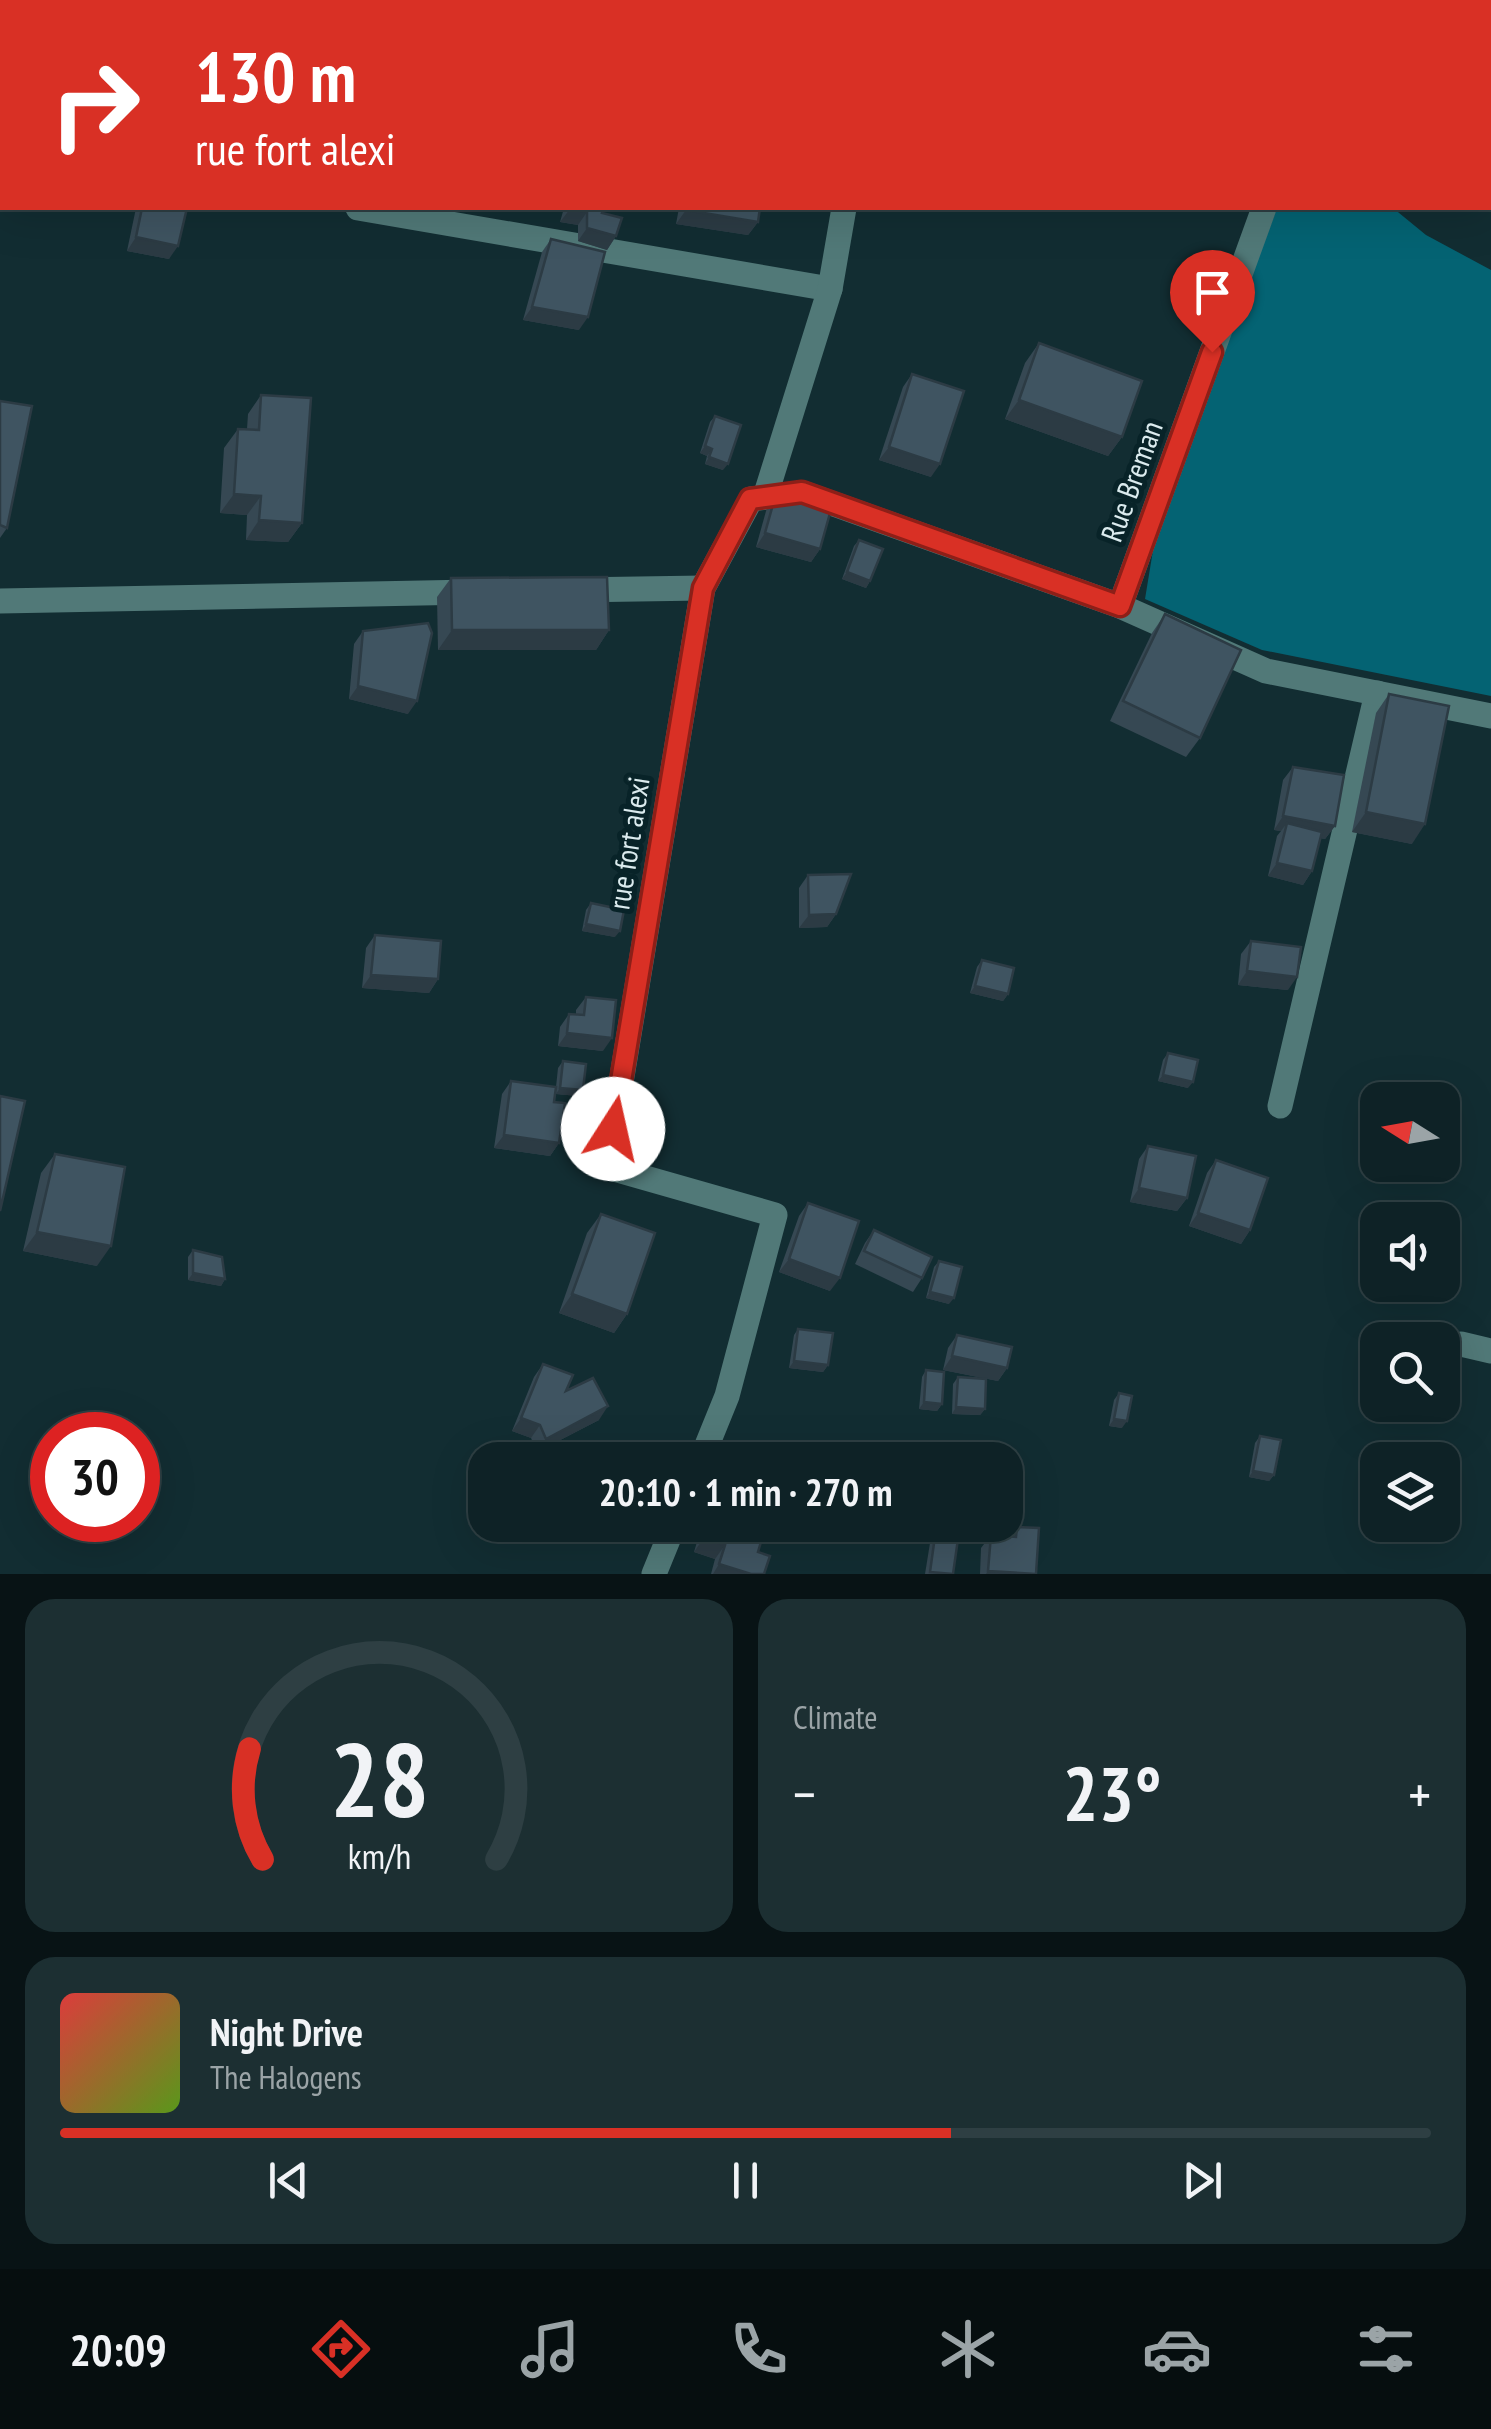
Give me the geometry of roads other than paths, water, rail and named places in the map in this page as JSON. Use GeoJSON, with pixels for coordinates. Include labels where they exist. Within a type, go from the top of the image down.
{"type":"FeatureCollection","features":[{"type":"Feature","properties":{"kind":"street"},"geometry":{"type":"LineString","coordinates":[[370,210],[830,289]]}},
{"type":"Feature","properties":{"kind":"street"},"geometry":{"type":"LineString","coordinates":[[844,210],[830,289],[765,497],[802,492],[1120,606],[1266,671],[1491,716]]}},
{"type":"Feature","properties":{"kind":"street","name":"Rue Breman"},"geometry":{"type":"LineString","coordinates":[[1120,606],[1263,210]]}},
{"type":"Feature","properties":{"kind":"street","name":"rue fort alexi"},"geometry":{"type":"LineString","coordinates":[[708,1442],[726,1396],[774,1215],[607,1167],[703,588],[750,499],[765,497]]}},
{"type":"Feature","properties":{"kind":"street"},"geometry":{"type":"LineString","coordinates":[[547,591],[703,588]]}},
{"type":"Feature","properties":{"kind":"street"},"geometry":{"type":"LineString","coordinates":[[0,602],[488,592]]}},
{"type":"Feature","properties":{"kind":"street"},"geometry":{"type":"LineString","coordinates":[[1280,1106],[1377,693]]}},
{"type":"Feature","properties":{"kind":"street"},"geometry":{"type":"LineString","coordinates":[[1461,1344],[1491,1351]]}},
{"type":"Feature","properties":{"kind":"street"},"geometry":{"type":"LineString","coordinates":[[654,1574],[667,1542]]}}]}
